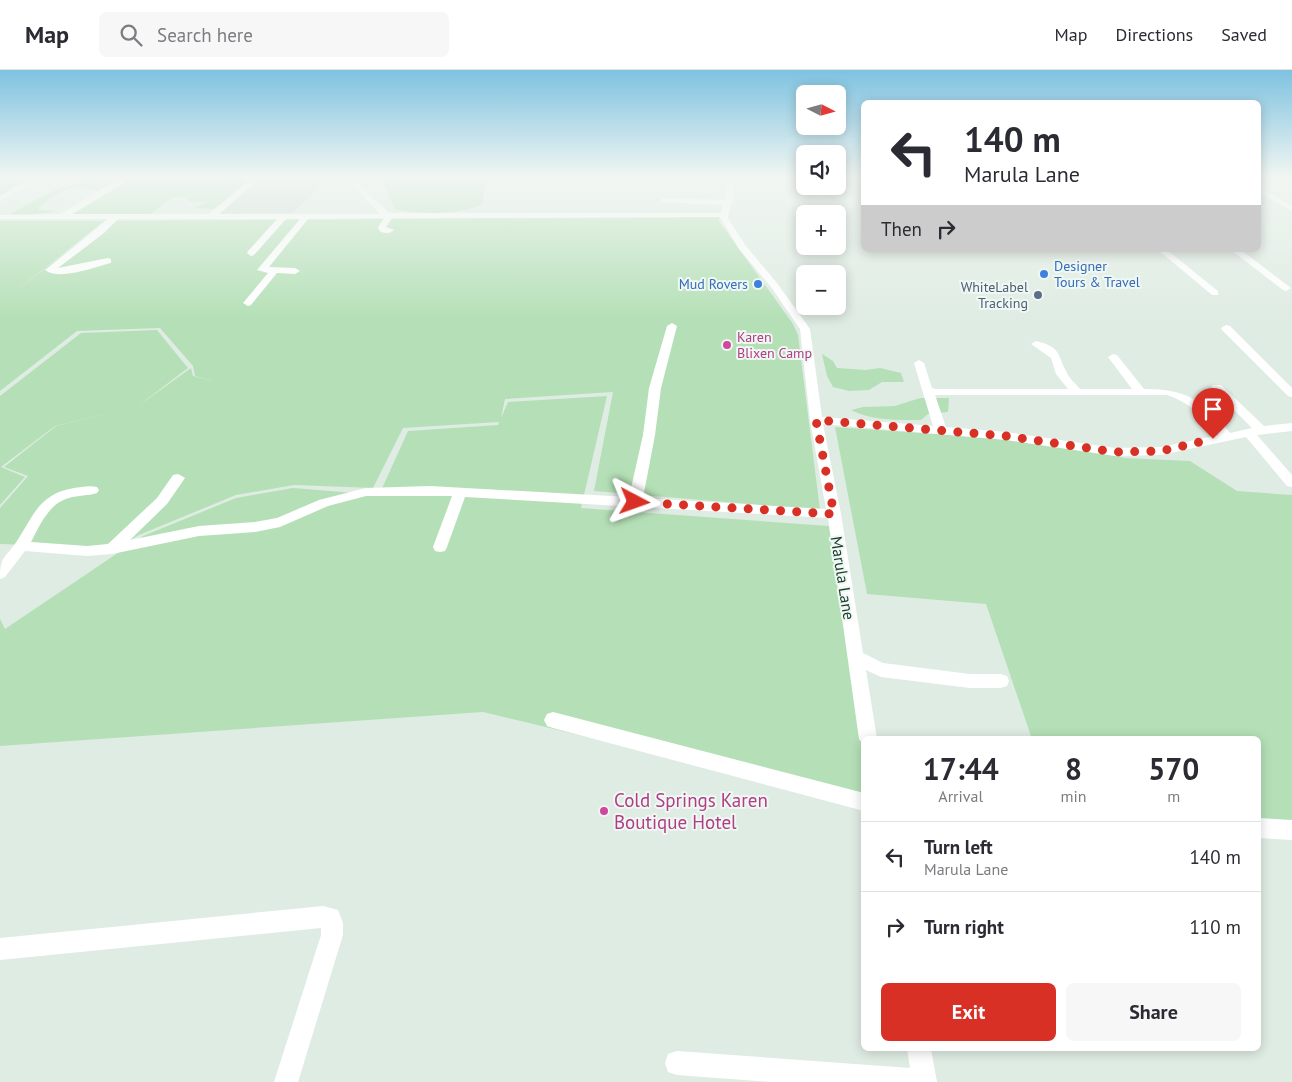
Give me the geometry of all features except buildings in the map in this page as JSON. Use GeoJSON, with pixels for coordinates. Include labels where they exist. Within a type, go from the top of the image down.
{"type":"FeatureCollection","features":[{"type":"Feature","properties":{"kind":"street"},"geometry":{"type":"LineString","coordinates":[[108,261],[55,272],[50,270],[109,223]]}},
{"type":"Feature","properties":{"kind":"street"},"geometry":{"type":"LineString","coordinates":[[251,253],[277,223]]}},
{"type":"Feature","properties":{"kind":"street"},"geometry":{"type":"LineString","coordinates":[[295,271],[262,270],[300,223]]}},
{"type":"Feature","properties":{"kind":"street"},"geometry":{"type":"LineString","coordinates":[[384,223],[382,227],[383,230],[390,230]]}},
{"type":"Feature","properties":{"kind":"street","name":"Marula Lane"},"geometry":{"type":"LineString","coordinates":[[728,223],[742,247],[774,285],[804,326],[816,420],[834,514],[868,736]]}},
{"type":"Feature","properties":{"kind":"street"},"geometry":{"type":"LineString","coordinates":[[1164,252],[1215,293]]}},
{"type":"Feature","properties":{"kind":"street"},"geometry":{"type":"LineString","coordinates":[[1238,252],[1286,288]]}},
{"type":"Feature","properties":{"kind":"street"},"geometry":{"type":"LineString","coordinates":[[248,303],[274,271]]}},
{"type":"Feature","properties":{"kind":"street"},"geometry":{"type":"LineString","coordinates":[[635,502],[649,435],[655,388],[672,326]]}},
{"type":"Feature","properties":{"kind":"street"},"geometry":{"type":"LineString","coordinates":[[1226,328],[1292,394]]}},
{"type":"Feature","properties":{"kind":"street"},"geometry":{"type":"LineString","coordinates":[[1036,344],[1049,350],[1056,357],[1062,374],[1077,392]]}},
{"type":"Feature","properties":{"kind":"street"},"geometry":{"type":"LineString","coordinates":[[1113,357],[1141,392]]}},
{"type":"Feature","properties":{"kind":"street"},"geometry":{"type":"LineString","coordinates":[[919,363],[941,430]]}},
{"type":"Feature","properties":{"kind":"street"},"geometry":{"type":"LineString","coordinates":[[1217,387],[1255,431],[1292,483]]}},
{"type":"Feature","properties":{"kind":"street"},"geometry":{"type":"LineString","coordinates":[[928,390],[943,392],[1167,392],[1192,400],[1211,416],[1226,436]]}},
{"type":"Feature","properties":{"kind":"street"},"geometry":{"type":"LineString","coordinates":[[816,420],[1006,436],[1115,452],[1161,451],[1226,436],[1292,427]]}},
{"type":"Feature","properties":{"kind":"street"},"geometry":{"type":"LineString","coordinates":[[112,549],[162,500],[178,478]]}},
{"type":"Feature","properties":{"kind":"street"},"geometry":{"type":"LineString","coordinates":[[0,573],[21,546],[41,514],[54,499],[72,493],[92,490]]}},
{"type":"Feature","properties":{"kind":"street"},"geometry":{"type":"LineString","coordinates":[[21,546],[87,551],[112,549],[199,531],[280,522],[324,503],[366,492],[406,490],[834,514]]}},
{"type":"Feature","properties":{"kind":"street"},"geometry":{"type":"LineString","coordinates":[[440,547],[460,492]]}},
{"type":"Feature","properties":{"kind":"street"},"geometry":{"type":"LineString","coordinates":[[855,657],[881,670],[970,681],[1001,681]]}},
{"type":"Feature","properties":{"kind":"street"},"geometry":{"type":"LineString","coordinates":[[553,720],[861,801]]}},
{"type":"Feature","properties":{"kind":"street"},"geometry":{"type":"LineString","coordinates":[[1261,828],[1291,831]]}},
{"type":"Feature","properties":{"kind":"street"},"geometry":{"type":"LineString","coordinates":[[0,949],[323,916],[330,918],[332,935],[286,1082]]}},
{"type":"Feature","properties":{"kind":"street"},"geometry":{"type":"LineString","coordinates":[[677,1063],[925,1082],[919,1051]]}},
{"type":"Feature","properties":{"kind":"green space"},"geometry":{"type":"Polygon","coordinates":[[[0,223],[101,223],[6,299],[103,223],[721,223],[793,324],[798,335],[820,510],[594,491],[613,392],[505,399],[501,418],[508,402],[607,396],[581,508],[829,526],[861,738],[861,802],[483,712],[0,746],[0,619],[5,629],[143,536],[236,498],[293,488],[379,495],[408,431],[498,425],[499,422],[403,428],[373,488],[294,485],[236,495],[139,535],[123,544],[90,547],[0,544],[0,508],[28,476],[4,467],[56,426],[129,408],[55,426],[1,467],[25,477],[0,505],[0,396],[81,333],[157,330],[188,368],[138,406],[191,368],[193,376],[213,381],[195,376],[193,366],[160,328],[77,331],[0,391],[0,223]]]}},
{"type":"Feature","properties":{"kind":"green space"},"geometry":{"type":"Polygon","coordinates":[[[822,354],[833,361],[837,368],[866,370],[880,368],[901,373],[904,382],[882,382],[869,390],[849,391],[833,387],[827,376],[822,354]]]}},
{"type":"Feature","properties":{"kind":"green space"},"geometry":{"type":"Polygon","coordinates":[[[920,398],[949,398],[948,412],[928,414],[921,420],[903,420],[876,418],[851,410],[863,407],[895,406],[920,398]]]}},
{"type":"Feature","properties":{"kind":"green space"},"geometry":{"type":"Polygon","coordinates":[[[835,427],[1008,439],[1072,447],[1125,458],[1190,461],[1237,491],[1292,495],[1292,824],[1261,822],[1261,736],[1031,736],[986,604],[867,594],[835,427]]]}},
{"type":"Feature","properties":{"kind":"place","name":"Designer Tours & Travel"},"geometry":{"type":"Point","coordinates":[1044,274]}},
{"type":"Feature","properties":{"kind":"place","name":"Mud Rovers"},"geometry":{"type":"Point","coordinates":[758,284]}},
{"type":"Feature","properties":{"kind":"place","name":"WhiteLabel Tracking"},"geometry":{"type":"Point","coordinates":[1038,295]}},
{"type":"Feature","properties":{"kind":"place","name":"Karen Blixen Camp"},"geometry":{"type":"Point","coordinates":[727,345]}},
{"type":"Feature","properties":{"kind":"place","name":"Cold Springs Karen Boutique Hotel"},"geometry":{"type":"Point","coordinates":[604,811]}},
{"type":"Feature","properties":{"kind":"route"},"geometry":{"type":"LineString","coordinates":[[635,502],[834,514],[816,420],[1006,436],[1115,452],[1161,451],[1213,439]]}}]}
